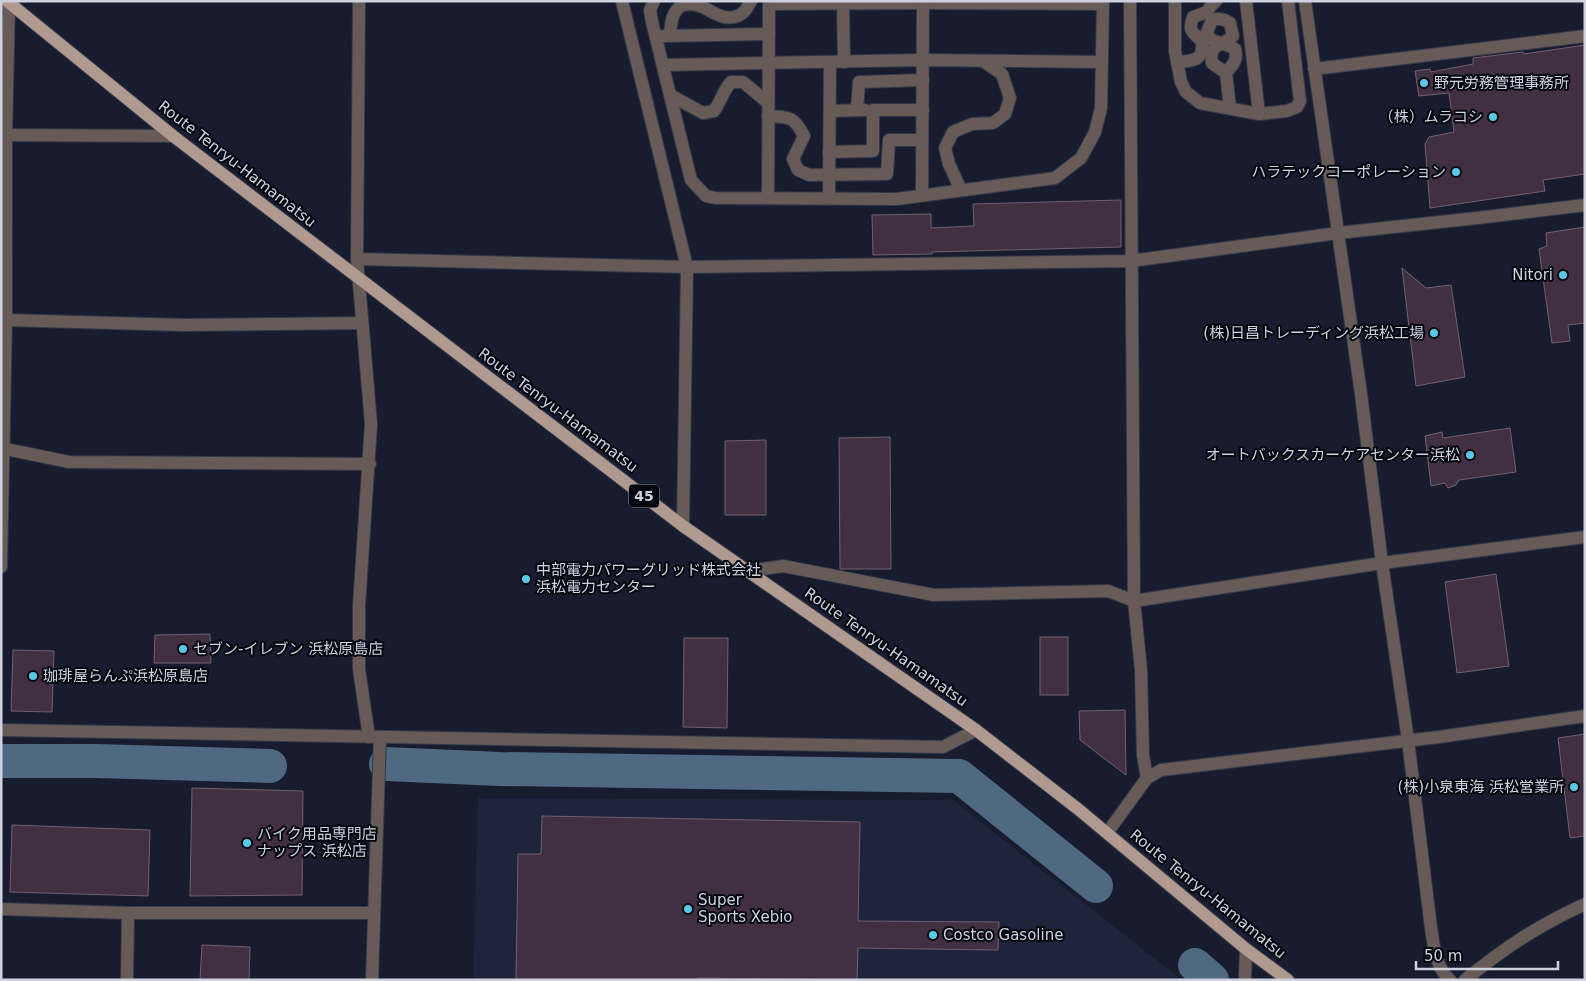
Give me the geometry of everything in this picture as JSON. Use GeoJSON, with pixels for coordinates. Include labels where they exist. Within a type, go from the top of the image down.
{"type":"FeatureCollection","features":[{"type":"Feature","properties":{"kind":"main road","name":"Route Tenryu-Hamamatsu"},"geometry":{"type":"LineString","coordinates":[[9,2],[173,136],[683,526],[976,730],[1106,833],[1246,949],[1288,980]]}},
{"type":"Feature","properties":{"kind":"street"},"geometry":{"type":"LineString","coordinates":[[359,1],[357,259],[371,424],[360,606],[359,660],[374,737],[378,780],[372,980]]}},
{"type":"Feature","properties":{"kind":"street"},"geometry":{"type":"LineString","coordinates":[[622,1],[687,267],[683,526]]}},
{"type":"Feature","properties":{"kind":"street"},"geometry":{"type":"LineString","coordinates":[[654,1],[650,10],[691,180],[706,196],[716,198],[768,198],[897,198],[1055,178],[1081,158],[1095,132],[1101,108],[1103,3],[769,3],[768,198]]}},
{"type":"Feature","properties":{"kind":"street"},"geometry":{"type":"LineString","coordinates":[[670,36],[671,19],[680,7],[690,2],[703,5],[723,17],[736,17],[744,12],[750,1]]}},
{"type":"Feature","properties":{"kind":"street"},"geometry":{"type":"LineString","coordinates":[[1130,1],[1134,601],[1141,670],[1143,755],[1147,778]]}},
{"type":"Feature","properties":{"kind":"street"},"geometry":{"type":"LineString","coordinates":[[1175,1],[1175,51],[1181,82],[1186,92],[1200,103],[1259,114],[1287,111],[1297,107],[1300,101],[1288,1]]}},
{"type":"Feature","properties":{"kind":"street"},"geometry":{"type":"LineString","coordinates":[[1177,62],[1190,62],[1197,59],[1200,55],[1203,48],[1202,41],[1192,32],[1190,25],[1193,16],[1207,12],[1216,1]]}},
{"type":"Feature","properties":{"kind":"street"},"geometry":{"type":"LineString","coordinates":[[1216,1],[1219,18]]}},
{"type":"Feature","properties":{"kind":"street"},"geometry":{"type":"LineString","coordinates":[[1246,1],[1259,114]]}},
{"type":"Feature","properties":{"kind":"street"},"geometry":{"type":"LineString","coordinates":[[1305,1],[1361,394],[1382,563],[1408,740],[1436,956],[1440,968],[1450,980]]}},
{"type":"Feature","properties":{"kind":"street"},"geometry":{"type":"LineString","coordinates":[[1,567],[6,320],[3,135],[9,2]]}},
{"type":"Feature","properties":{"kind":"street"},"geometry":{"type":"LineString","coordinates":[[922,195],[923,2]]}},
{"type":"Feature","properties":{"kind":"street"},"geometry":{"type":"LineString","coordinates":[[843,3],[844,62]]}},
{"type":"Feature","properties":{"kind":"street"},"geometry":{"type":"LineString","coordinates":[[1226,73],[1236,62],[1235,49],[1231,46],[1221,44],[1210,39],[1207,32],[1212,20],[1219,18],[1225,19],[1230,23],[1233,29],[1233,36],[1221,44],[1213,48],[1210,55],[1212,63],[1226,73],[1230,108]]}},
{"type":"Feature","properties":{"kind":"street"},"geometry":{"type":"LineString","coordinates":[[656,36],[769,34]]}},
{"type":"Feature","properties":{"kind":"street"},"geometry":{"type":"LineString","coordinates":[[1314,68],[1585,36]]}},
{"type":"Feature","properties":{"kind":"street"},"geometry":{"type":"LineString","coordinates":[[663,65],[923,60],[1102,62]]}},
{"type":"Feature","properties":{"kind":"street"},"geometry":{"type":"LineString","coordinates":[[961,190],[949,164],[945,148],[953,132],[972,124],[993,123],[1005,114],[1010,98],[1002,74],[983,61]]}},
{"type":"Feature","properties":{"kind":"street"},"geometry":{"type":"LineString","coordinates":[[829,198],[830,62]]}},
{"type":"Feature","properties":{"kind":"street"},"geometry":{"type":"LineString","coordinates":[[857,110],[859,82],[923,80]]}},
{"type":"Feature","properties":{"kind":"street"},"geometry":{"type":"LineString","coordinates":[[670,95],[703,113],[714,110],[720,102],[724,90],[731,82],[743,82],[768,103]]}},
{"type":"Feature","properties":{"kind":"street"},"geometry":{"type":"LineString","coordinates":[[829,152],[873,151],[873,110]]}},
{"type":"Feature","properties":{"kind":"street"},"geometry":{"type":"LineString","coordinates":[[830,111],[922,110]]}},
{"type":"Feature","properties":{"kind":"street"},"geometry":{"type":"LineString","coordinates":[[768,116],[789,117],[799,126],[804,136],[793,159],[798,170],[810,175],[887,174],[889,140],[922,140]]}},
{"type":"Feature","properties":{"kind":"street"},"geometry":{"type":"LineString","coordinates":[[3,135],[173,136]]}},
{"type":"Feature","properties":{"kind":"street"},"geometry":{"type":"LineString","coordinates":[[357,259],[687,267],[1131,261],[1338,233],[1585,205]]}},
{"type":"Feature","properties":{"kind":"street"},"geometry":{"type":"LineString","coordinates":[[6,320],[184,325],[362,323]]}},
{"type":"Feature","properties":{"kind":"street"},"geometry":{"type":"LineString","coordinates":[[2,448],[69,462],[370,464]]}},
{"type":"Feature","properties":{"kind":"street"},"geometry":{"type":"LineString","coordinates":[[748,571],[784,566],[934,595],[1108,591],[1134,601],[1382,563],[1585,537]]}},
{"type":"Feature","properties":{"kind":"street"},"geometry":{"type":"LineString","coordinates":[[1106,833],[1147,778],[1161,770],[1439,737],[1585,716]]}},
{"type":"Feature","properties":{"kind":"street"},"geometry":{"type":"LineString","coordinates":[[1,730],[943,747],[976,730]]}},
{"type":"Feature","properties":{"kind":"street"},"geometry":{"type":"LineString","coordinates":[[1465,980],[1526,934],[1548,921],[1585,904]]}},
{"type":"Feature","properties":{"kind":"street"},"geometry":{"type":"LineString","coordinates":[[1,909],[128,913],[373,914]]}},
{"type":"Feature","properties":{"kind":"street"},"geometry":{"type":"LineString","coordinates":[[127,980],[128,913]]}},
{"type":"Feature","properties":{"kind":"street"},"geometry":{"type":"LineString","coordinates":[[1245,980],[1246,949]]}},
{"type":"Feature","properties":{"kind":"shaded area"},"geometry":{"type":"Polygon","coordinates":[[[478,798],[953,800],[1182,980],[473,980],[478,798]]]}},
{"type":"Feature","properties":{"kind":"building"},"geometry":{"type":"Polygon","coordinates":[[[1585,45],[1585,174],[1543,180],[1545,191],[1430,208],[1425,144],[1429,137],[1454,132],[1449,93],[1419,96],[1415,71],[1430,69],[1431,72],[1473,64],[1473,58],[1523,52],[1524,54],[1585,45]]]}},
{"type":"Feature","properties":{"kind":"building"},"geometry":{"type":"Polygon","coordinates":[[[1121,200],[1121,247],[873,255],[872,215],[931,214],[931,228],[974,226],[973,204],[1121,200]]]}},
{"type":"Feature","properties":{"kind":"building","name":"Nitori"},"geometry":{"type":"Polygon","coordinates":[[[1585,227],[1585,323],[1568,325],[1570,341],[1552,343],[1539,249],[1547,246],[1546,233],[1585,227]]]}},
{"type":"Feature","properties":{"kind":"building","name":"(株)日昌トレーディング浜松工場"},"geometry":{"type":"Polygon","coordinates":[[[1402,268],[1426,288],[1451,285],[1465,377],[1416,386],[1402,268]]]}},
{"type":"Feature","properties":{"kind":"building","name":"オートバックスカーケアセンター浜松"},"geometry":{"type":"Polygon","coordinates":[[[1510,428],[1516,472],[1459,480],[1456,485],[1448,488],[1445,483],[1431,486],[1425,436],[1442,432],[1443,438],[1510,428]]]}},
{"type":"Feature","properties":{"kind":"building"},"geometry":{"type":"Polygon","coordinates":[[[890,437],[891,569],[840,569],[839,438],[890,437]]]}},
{"type":"Feature","properties":{"kind":"building"},"geometry":{"type":"Polygon","coordinates":[[[766,440],[766,515],[725,515],[725,441],[766,440]]]}},
{"type":"Feature","properties":{"kind":"building"},"geometry":{"type":"Polygon","coordinates":[[[1496,574],[1509,666],[1457,673],[1445,582],[1496,574]]]}},
{"type":"Feature","properties":{"kind":"building","name":"セブン‐イレブン 浜松原島店"},"geometry":{"type":"Polygon","coordinates":[[[210,634],[211,663],[154,663],[155,635],[210,634]]]}},
{"type":"Feature","properties":{"kind":"building"},"geometry":{"type":"Polygon","coordinates":[[[1040,637],[1068,637],[1068,695],[1040,695],[1040,637]]]}},
{"type":"Feature","properties":{"kind":"building"},"geometry":{"type":"Polygon","coordinates":[[[684,638],[728,638],[727,728],[683,727],[684,638]]]}},
{"type":"Feature","properties":{"kind":"building","name":"珈琲屋らんぷ浜松原島店"},"geometry":{"type":"Polygon","coordinates":[[[13,650],[54,651],[52,712],[11,711],[13,650]]]}},
{"type":"Feature","properties":{"kind":"building"},"geometry":{"type":"Polygon","coordinates":[[[1125,710],[1126,775],[1080,740],[1079,711],[1125,710]]]}},
{"type":"Feature","properties":{"kind":"building","name":"(株)小泉東海 浜松営業所"},"geometry":{"type":"Polygon","coordinates":[[[1585,734],[1585,836],[1570,838],[1558,738],[1585,734]]]}},
{"type":"Feature","properties":{"kind":"building","name":"バイク用品専門店 ナップス 浜松店"},"geometry":{"type":"Polygon","coordinates":[[[192,788],[303,791],[302,895],[190,896],[192,788]]]}},
{"type":"Feature","properties":{"kind":"building","name":"Super Sports Xebio"},"geometry":{"type":"Polygon","coordinates":[[[542,816],[860,822],[858,921],[999,922],[998,950],[858,948],[857,980],[698,978],[698,980],[516,980],[518,854],[541,854],[542,816]]]}},
{"type":"Feature","properties":{"kind":"building"},"geometry":{"type":"Polygon","coordinates":[[[12,825],[150,830],[148,896],[10,892],[12,825]]]}},
{"type":"Feature","properties":{"kind":"building"},"geometry":{"type":"Polygon","coordinates":[[[202,945],[250,947],[249,980],[200,980],[202,945]]]}},
{"type":"Feature","properties":{"kind":"waterway"},"geometry":{"type":"LineString","coordinates":[[1,761],[95,761],[270,766]]}},
{"type":"Feature","properties":{"kind":"waterway"},"geometry":{"type":"LineString","coordinates":[[386,764],[500,769],[959,776],[1096,886]]}},
{"type":"Feature","properties":{"kind":"waterway"},"geometry":{"type":"LineString","coordinates":[[1195,965],[1212,980]]}},
{"type":"Feature","properties":{"kind":"place","name":"野元労務管理事務所"},"geometry":{"type":"Point","coordinates":[1424,83]}},
{"type":"Feature","properties":{"kind":"place","name":"（株）ムラコシ"},"geometry":{"type":"Point","coordinates":[1493,117]}},
{"type":"Feature","properties":{"kind":"place","name":"ハラテックコーポレーション"},"geometry":{"type":"Point","coordinates":[1456,172]}},
{"type":"Feature","properties":{"kind":"place","name":"Nitori"},"geometry":{"type":"Point","coordinates":[1563,275]}},
{"type":"Feature","properties":{"kind":"place","name":"(株)日昌トレーディング浜松工場"},"geometry":{"type":"Point","coordinates":[1434,333]}},
{"type":"Feature","properties":{"kind":"place","name":"オートバックスカーケアセンター浜松"},"geometry":{"type":"Point","coordinates":[1470,455]}},
{"type":"Feature","properties":{"kind":"place","name":"中部電力パワーグリッド株式会社 浜松電力センター"},"geometry":{"type":"Point","coordinates":[526,579]}},
{"type":"Feature","properties":{"kind":"place","name":"セブン‐イレブン 浜松原島店"},"geometry":{"type":"Point","coordinates":[183,649]}},
{"type":"Feature","properties":{"kind":"place","name":"珈琲屋らんぷ浜松原島店"},"geometry":{"type":"Point","coordinates":[33,676]}},
{"type":"Feature","properties":{"kind":"place","name":"(株)小泉東海 浜松営業所"},"geometry":{"type":"Point","coordinates":[1574,787]}},
{"type":"Feature","properties":{"kind":"place","name":"バイク用品専門店 ナップス 浜松店"},"geometry":{"type":"Point","coordinates":[247,843]}},
{"type":"Feature","properties":{"kind":"place","name":"Super Sports Xebio"},"geometry":{"type":"Point","coordinates":[688,909]}},
{"type":"Feature","properties":{"kind":"place","name":"Costco Gasoline"},"geometry":{"type":"Point","coordinates":[933,935]}}]}
